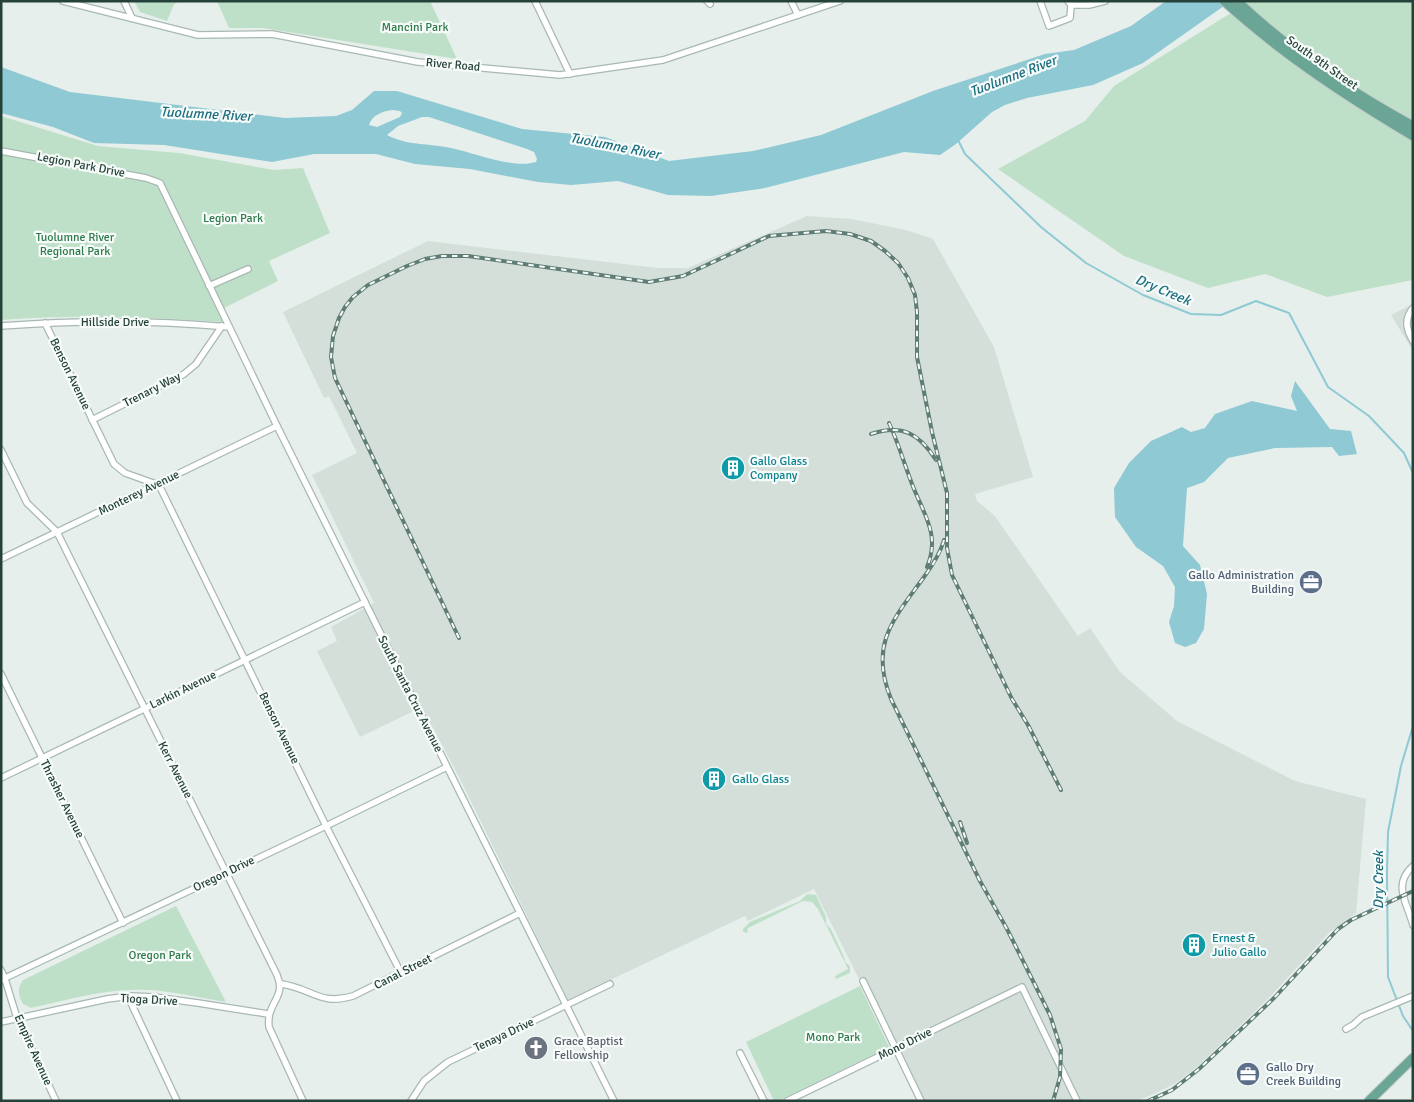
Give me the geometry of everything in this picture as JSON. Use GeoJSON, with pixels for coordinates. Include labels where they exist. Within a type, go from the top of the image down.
{"type":"FeatureCollection","features":[{"type":"Feature","properties":{"kind":"main road","name":"South 9th Street"},"geometry":{"type":"LineString","coordinates":[[1224,1],[1266,38],[1313,73],[1413,136]]}},
{"type":"Feature","properties":{"kind":"main road","name":"South 9th Street"},"geometry":{"type":"LineString","coordinates":[[1237,1],[1272,32],[1301,54],[1361,96],[1413,126]]}},
{"type":"Feature","properties":{"kind":"main road"},"geometry":{"type":"LineString","coordinates":[[1369,1101],[1409,1062]]}},
{"type":"Feature","properties":{"kind":"street","name":"River Road"},"geometry":{"type":"LineString","coordinates":[[63,1],[198,36],[272,34],[418,62],[560,76],[663,60],[840,1]]}},
{"type":"Feature","properties":{"kind":"street"},"geometry":{"type":"LineString","coordinates":[[124,1],[132,18]]}},
{"type":"Feature","properties":{"kind":"street"},"geometry":{"type":"LineString","coordinates":[[535,1],[570,74]]}},
{"type":"Feature","properties":{"kind":"street"},"geometry":{"type":"LineString","coordinates":[[791,1],[798,15]]}},
{"type":"Feature","properties":{"kind":"street"},"geometry":{"type":"LineString","coordinates":[[1040,1],[1049,26],[1070,18],[1069,3],[1089,4],[1105,1]]}},
{"type":"Feature","properties":{"kind":"street","name":"Legion Park Drive"},"geometry":{"type":"LineString","coordinates":[[1,151],[146,178],[160,183]]}},
{"type":"Feature","properties":{"kind":"street","name":"South Santa Cruz Avenue"},"geometry":{"type":"LineString","coordinates":[[160,183],[277,426],[614,1101]]}},
{"type":"Feature","properties":{"kind":"street"},"geometry":{"type":"LineString","coordinates":[[209,286],[248,269]]}},
{"type":"Feature","properties":{"kind":"street"},"geometry":{"type":"LineString","coordinates":[[1413,308],[1408,315],[1406,326],[1413,341]]}},
{"type":"Feature","properties":{"kind":"street","name":"Hillside Drive"},"geometry":{"type":"LineString","coordinates":[[1,326],[45,322],[140,321],[229,327]]}},
{"type":"Feature","properties":{"kind":"street","name":"Benson Avenue"},"geometry":{"type":"LineString","coordinates":[[45,322],[111,459],[118,469],[124,473],[157,484],[401,973]]}},
{"type":"Feature","properties":{"kind":"street","name":"Trenary Way"},"geometry":{"type":"LineString","coordinates":[[92,420],[184,374],[196,364],[222,326]]}},
{"type":"Feature","properties":{"kind":"street","name":"Monterey Avenue"},"geometry":{"type":"LineString","coordinates":[[1,559],[277,426]]}},
{"type":"Feature","properties":{"kind":"street","name":"Kerr Avenue"},"geometry":{"type":"LineString","coordinates":[[1,450],[27,503],[57,532],[281,984]]}},
{"type":"Feature","properties":{"kind":"street","name":"Larkin Avenue"},"geometry":{"type":"LineString","coordinates":[[1,778],[365,602]]}},
{"type":"Feature","properties":{"kind":"street","name":"Thrasher Avenue"},"geometry":{"type":"LineString","coordinates":[[1,674],[123,923]]}},
{"type":"Feature","properties":{"kind":"street","name":"Oregon Drive"},"geometry":{"type":"LineString","coordinates":[[3,979],[446,767]]}},
{"type":"Feature","properties":{"kind":"street"},"geometry":{"type":"LineString","coordinates":[[1413,866],[1405,875],[1401,886],[1413,925]]}},
{"type":"Feature","properties":{"kind":"street","name":"Canal Street"},"geometry":{"type":"LineString","coordinates":[[281,984],[298,988],[325,999],[334,1000],[353,996],[520,913]]}},
{"type":"Feature","properties":{"kind":"street","name":"Empire Avenue"},"geometry":{"type":"LineString","coordinates":[[1,970],[18,1018],[56,1101]]}},
{"type":"Feature","properties":{"kind":"street"},"geometry":{"type":"LineString","coordinates":[[863,981],[921,1101]]}},
{"type":"Feature","properties":{"kind":"street"},"geometry":{"type":"LineString","coordinates":[[281,984],[279,994],[268,1014],[270,1030],[303,1101]]}},
{"type":"Feature","properties":{"kind":"street","name":"Tenaya Drive"},"geometry":{"type":"LineString","coordinates":[[411,1101],[424,1081],[448,1062],[610,984]]}},
{"type":"Feature","properties":{"kind":"street","name":"Mono Drive"},"geometry":{"type":"LineString","coordinates":[[787,1101],[1022,988],[1077,1101]]}},
{"type":"Feature","properties":{"kind":"street"},"geometry":{"type":"LineString","coordinates":[[130,996],[130,1003],[177,1101]]}},
{"type":"Feature","properties":{"kind":"street","name":"Tioga Drive"},"geometry":{"type":"LineString","coordinates":[[1,1022],[107,999],[130,996],[198,1003],[268,1014]]}},
{"type":"Feature","properties":{"kind":"street"},"geometry":{"type":"LineString","coordinates":[[1346,1029],[1362,1018],[1413,996]]}},
{"type":"Feature","properties":{"kind":"street"},"geometry":{"type":"LineString","coordinates":[[740,1053],[764,1101]]}},
{"type":"Feature","properties":{"kind":"shaded area"},"geometry":{"type":"Polygon","coordinates":[[[807,216],[852,219],[906,230],[933,239],[994,347],[1033,477],[975,494],[977,501],[995,516],[1078,636],[1090,628],[1120,672],[1177,721],[1295,781],[1366,799],[1356,913],[1330,932],[1267,1000],[1196,1068],[1176,1083],[1136,1101],[920,1101],[814,889],[748,921],[745,916],[568,1000],[460,779],[422,707],[360,737],[317,651],[337,641],[331,627],[374,603],[312,475],[357,453],[329,396],[324,398],[283,312],[428,241],[658,268],[688,268],[807,216]]]}},
{"type":"Feature","properties":{"kind":"shaded area"},"geometry":{"type":"Polygon","coordinates":[[[1413,304],[1413,351],[1391,315],[1413,304]]]}},
{"type":"Feature","properties":{"kind":"green space"},"geometry":{"type":"Polygon","coordinates":[[[134,1],[180,1],[174,4],[167,21],[140,12],[134,1]]]}},
{"type":"Feature","properties":{"kind":"green space","name":"Mancini Park"},"geometry":{"type":"Polygon","coordinates":[[[217,1],[430,1],[457,59],[263,28],[229,28],[217,1]]]}},
{"type":"Feature","properties":{"kind":"green space"},"geometry":{"type":"Polygon","coordinates":[[[1250,1],[1413,1],[1413,280],[1327,297],[1265,274],[1208,288],[1124,256],[998,169],[1085,121],[1114,86],[1250,1]]]}},
{"type":"Feature","properties":{"kind":"green space"},"geometry":{"type":"Polygon","coordinates":[[[1,116],[98,146],[179,153],[274,170],[303,168],[330,233],[269,261],[278,281],[218,311],[223,322],[112,317],[56,317],[1,320],[1,116]]]}},
{"type":"Feature","properties":{"kind":"green space"},"geometry":{"type":"Polygon","coordinates":[[[807,894],[816,895],[826,917],[826,924],[831,929],[845,962],[850,966],[850,973],[836,979],[835,976],[848,969],[818,909],[812,902],[803,901],[748,928],[747,933],[743,932],[743,929],[750,922],[800,901],[807,894]]]}},
{"type":"Feature","properties":{"kind":"green space","name":"Oregon Park"},"geometry":{"type":"Polygon","coordinates":[[[176,906],[226,1002],[142,990],[93,994],[31,1008],[23,1004],[19,992],[23,980],[176,906]]]}},
{"type":"Feature","properties":{"kind":"green space","name":"Mono Park"},"geometry":{"type":"Polygon","coordinates":[[[860,986],[889,1047],[778,1101],[774,1101],[746,1042],[860,986]]]}},
{"type":"Feature","properties":{"kind":"water","name":"Tuolumne River"},"geometry":{"type":"Polygon","coordinates":[[[1166,1],[1231,1],[1143,63],[1093,85],[1027,98],[1005,105],[992,112],[956,144],[940,155],[904,152],[765,188],[711,196],[668,195],[618,181],[571,185],[538,182],[470,169],[415,164],[376,154],[314,154],[272,162],[164,145],[94,143],[53,127],[1,113],[1,67],[70,92],[285,118],[336,116],[352,110],[374,91],[397,91],[522,129],[605,137],[669,161],[753,151],[821,135],[933,91],[1045,54],[1074,50],[1131,26],[1166,1]],[[393,110],[378,114],[369,125],[377,127],[400,117],[402,113],[400,111],[393,110]],[[422,117],[398,126],[387,135],[411,143],[443,146],[505,162],[527,164],[536,162],[537,159],[534,152],[527,149],[429,117],[422,117]]]}},
{"type":"Feature","properties":{"kind":"water"},"geometry":{"type":"Polygon","coordinates":[[[1295,381],[1330,429],[1351,431],[1357,454],[1339,456],[1332,447],[1275,448],[1228,458],[1204,482],[1187,488],[1183,546],[1200,565],[1207,594],[1204,629],[1196,643],[1185,647],[1175,643],[1169,622],[1174,606],[1175,587],[1163,566],[1136,547],[1115,517],[1114,488],[1129,463],[1151,441],[1182,427],[1191,432],[1205,428],[1215,414],[1252,401],[1297,411],[1291,396],[1295,381]]]}},
{"type":"Feature","properties":{"kind":"waterway","name":"Dry Creek"},"geometry":{"type":"LineString","coordinates":[[958,140],[965,154],[1041,227],[1086,263],[1143,295],[1191,314],[1221,315],[1256,301],[1289,313],[1328,387],[1369,416],[1404,453],[1413,473]]}},
{"type":"Feature","properties":{"kind":"waterway","name":"Dry Creek"},"geometry":{"type":"LineString","coordinates":[[1413,726],[1401,766],[1388,832],[1387,874],[1388,977],[1403,1016],[1413,1031]]}},
{"type":"Feature","properties":{"kind":"railway"},"geometry":{"type":"LineString","coordinates":[[459,638],[335,378],[331,357],[333,336],[339,318],[353,297],[368,285],[407,266],[425,259],[442,256],[468,256],[649,282],[683,276],[769,236],[826,231],[850,234],[871,241],[898,263],[908,278],[915,295],[917,357],[932,432],[947,493],[947,548],[952,575],[1012,699],[1028,725],[1061,790]]}},
{"type":"Feature","properties":{"kind":"railway"},"geometry":{"type":"LineString","coordinates":[[889,423],[930,526],[932,546],[927,567]]}},
{"type":"Feature","properties":{"kind":"railway"},"geometry":{"type":"LineString","coordinates":[[871,434],[892,430],[909,433],[923,443],[936,460]]}},
{"type":"Feature","properties":{"kind":"railway"},"geometry":{"type":"LineString","coordinates":[[944,540],[933,564],[903,606],[888,634],[884,648],[883,663],[885,680],[891,699],[980,881],[1007,929],[1050,1015],[1061,1049],[1060,1077],[1053,1101]]}},
{"type":"Feature","properties":{"kind":"railway"},"geometry":{"type":"LineString","coordinates":[[960,822],[967,843]]}},
{"type":"Feature","properties":{"kind":"railway"},"geometry":{"type":"LineString","coordinates":[[1148,1101],[1172,1090],[1199,1069],[1274,998],[1338,929],[1351,920],[1413,891]]}},
{"type":"Feature","properties":{"kind":"place","name":"Gallo Glass Company"},"geometry":{"type":"Point","coordinates":[733,468]}},
{"type":"Feature","properties":{"kind":"place","name":"Gallo Administration Building"},"geometry":{"type":"Point","coordinates":[1311,582]}},
{"type":"Feature","properties":{"kind":"place","name":"Gallo Glass"},"geometry":{"type":"Point","coordinates":[714,779]}},
{"type":"Feature","properties":{"kind":"place","name":"Ernest & Julio Gallo"},"geometry":{"type":"Point","coordinates":[1194,945]}},
{"type":"Feature","properties":{"kind":"place","name":"Grace Baptist Fellowship"},"geometry":{"type":"Point","coordinates":[536,1048]}},
{"type":"Feature","properties":{"kind":"place","name":"Gallo Dry Creek Building"},"geometry":{"type":"Point","coordinates":[1248,1074]}},
{"type":"Feature","properties":{"kind":"park label","name":"Legion Park"},"geometry":{"type":"Point","coordinates":[233,218]}},
{"type":"Feature","properties":{"kind":"park label","name":"Tuolumne River Regional Park"},"geometry":{"type":"Point","coordinates":[75,244]}}]}
